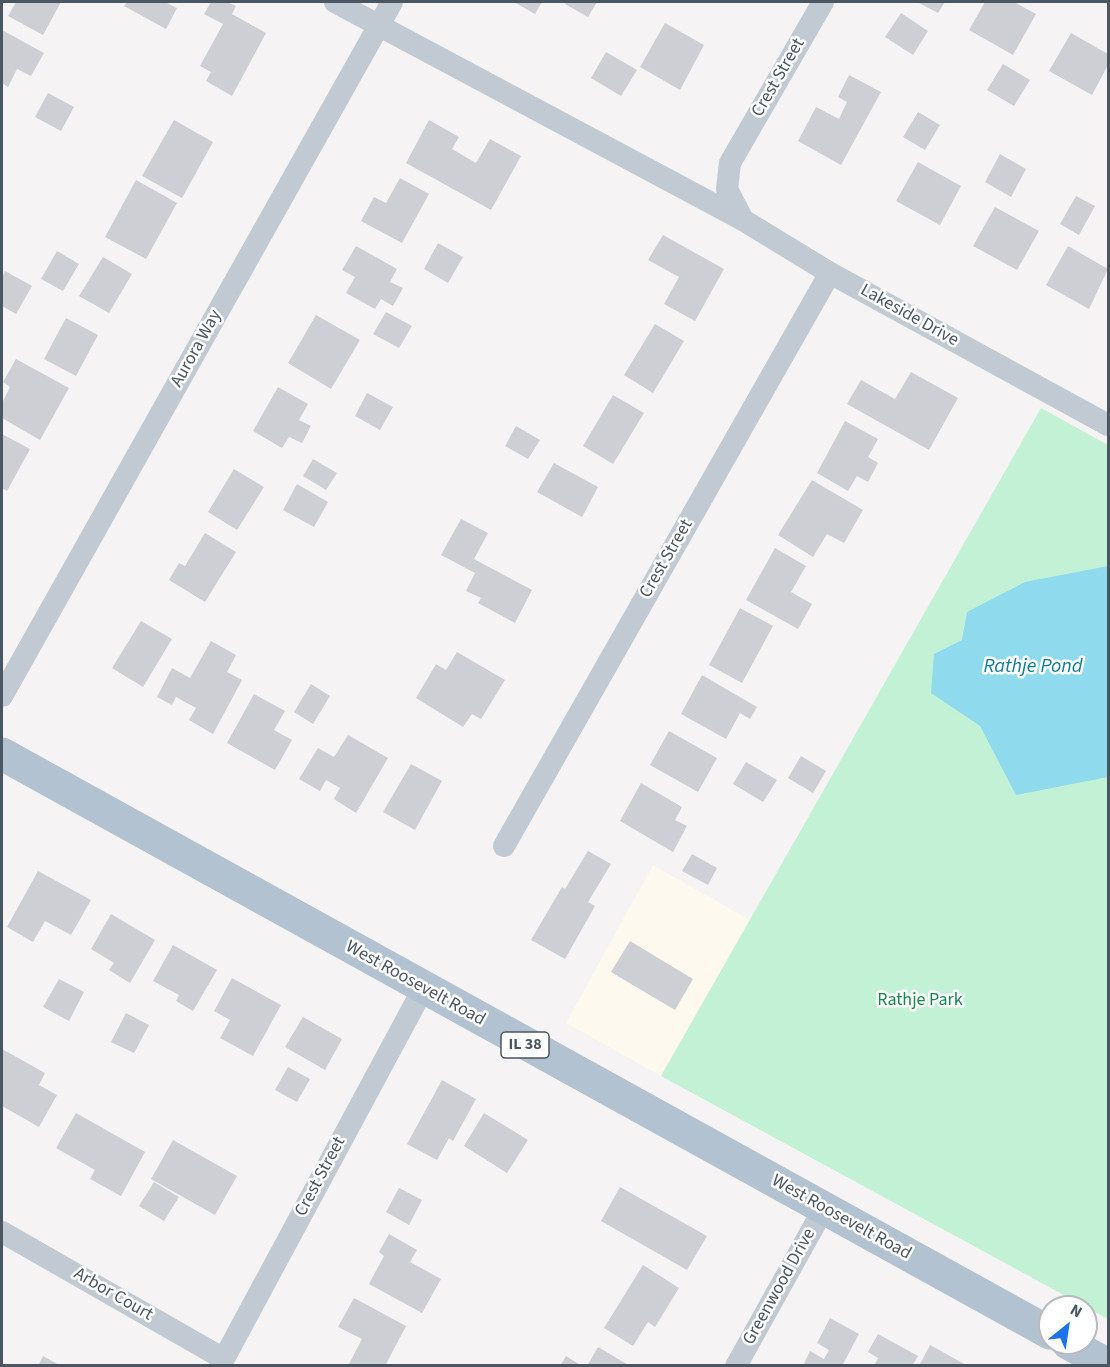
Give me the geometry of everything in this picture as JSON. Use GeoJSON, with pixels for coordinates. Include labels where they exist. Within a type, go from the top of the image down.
{"type":"FeatureCollection","features":[{"type":"Feature","properties":{"kind":"main road","name":"West Roosevelt Road"},"geometry":{"type":"LineString","coordinates":[[2,754],[423,989],[1038,1326]]}},
{"type":"Feature","properties":{"kind":"main road"},"geometry":{"type":"LineString","coordinates":[[1090,1355],[1108,1365]]}},
{"type":"Feature","properties":{"kind":"street","name":"Lakeside Drive"},"geometry":{"type":"LineString","coordinates":[[335,2],[743,220],[830,273],[1108,425]]}},
{"type":"Feature","properties":{"kind":"street","name":"Aurora Way"},"geometry":{"type":"LineString","coordinates":[[2,696],[392,2]]}},
{"type":"Feature","properties":{"kind":"street","name":"Crest Street"},"geometry":{"type":"LineString","coordinates":[[743,220],[727,189],[730,163],[823,2]]}},
{"type":"Feature","properties":{"kind":"street","name":"Crest Street"},"geometry":{"type":"LineString","coordinates":[[504,846],[830,273]]}},
{"type":"Feature","properties":{"kind":"street","name":"Crest Street"},"geometry":{"type":"LineString","coordinates":[[222,1362],[423,989]]}},
{"type":"Feature","properties":{"kind":"street","name":"Greenwood Drive"},"geometry":{"type":"LineString","coordinates":[[736,1365],[824,1208]]}},
{"type":"Feature","properties":{"kind":"street","name":"Arbor Court"},"geometry":{"type":"LineString","coordinates":[[2,1232],[222,1362]]}},
{"type":"Feature","properties":{"kind":"shaded area"},"geometry":{"type":"Polygon","coordinates":[[[653,865],[750,920],[661,1076],[566,1023],[653,865]]]}},
{"type":"Feature","properties":{"kind":"green space","name":"Rathje Park"},"geometry":{"type":"Polygon","coordinates":[[[1041,408],[1108,445],[1108,1319],[1098,1314],[1098,1295],[1064,1295],[661,1076],[1041,408]]]}},
{"type":"Feature","properties":{"kind":"water","name":"Rathje Pond"},"geometry":{"type":"Polygon","coordinates":[[[1108,566],[1108,777],[1016,795],[980,726],[931,693],[934,654],[962,640],[967,612],[1025,582],[1108,566]]]}},
{"type":"Feature","properties":{"kind":"building"},"geometry":{"type":"Polygon","coordinates":[[[16,2],[61,2],[43,35],[8,16],[16,2]]]}},
{"type":"Feature","properties":{"kind":"building"},"geometry":{"type":"Polygon","coordinates":[[[127,2],[165,2],[177,8],[166,29],[124,6],[127,2]]]}},
{"type":"Feature","properties":{"kind":"building"},"geometry":{"type":"Polygon","coordinates":[[[211,2],[227,2],[236,6],[232,14],[266,33],[232,96],[206,81],[211,72],[200,66],[223,24],[204,14],[211,2]]]}},
{"type":"Feature","properties":{"kind":"building"},"geometry":{"type":"Polygon","coordinates":[[[514,2],[542,2],[535,14],[514,2]]]}},
{"type":"Feature","properties":{"kind":"building"},"geometry":{"type":"Polygon","coordinates":[[[566,2],[597,2],[588,17],[565,4],[566,2]]]}},
{"type":"Feature","properties":{"kind":"building"},"geometry":{"type":"Polygon","coordinates":[[[917,2],[945,2],[938,13],[917,2]]]}},
{"type":"Feature","properties":{"kind":"building"},"geometry":{"type":"Polygon","coordinates":[[[985,2],[1014,2],[1036,14],[1013,55],[969,30],[985,2]]]}},
{"type":"Feature","properties":{"kind":"building"},"geometry":{"type":"Polygon","coordinates":[[[901,13],[928,31],[913,55],[885,37],[901,13]]]}},
{"type":"Feature","properties":{"kind":"building"},"geometry":{"type":"Polygon","coordinates":[[[665,23],[704,45],[680,90],[640,67],[665,23]]]}},
{"type":"Feature","properties":{"kind":"building"},"geometry":{"type":"Polygon","coordinates":[[[2,30],[44,53],[31,76],[17,69],[8,87],[2,83],[2,30]]]}},
{"type":"Feature","properties":{"kind":"building"},"geometry":{"type":"Polygon","coordinates":[[[1071,33],[1108,54],[1108,65],[1092,95],[1049,71],[1071,33]]]}},
{"type":"Feature","properties":{"kind":"building"},"geometry":{"type":"Polygon","coordinates":[[[606,52],[637,70],[621,96],[591,78],[606,52]]]}},
{"type":"Feature","properties":{"kind":"building"},"geometry":{"type":"Polygon","coordinates":[[[1003,64],[1030,80],[1014,106],[987,90],[1003,64]]]}},
{"type":"Feature","properties":{"kind":"building"},"geometry":{"type":"Polygon","coordinates":[[[849,75],[881,92],[841,165],[798,141],[816,107],[839,119],[847,102],[838,97],[849,75]]]}},
{"type":"Feature","properties":{"kind":"building"},"geometry":{"type":"Polygon","coordinates":[[[48,93],[74,107],[61,131],[35,117],[48,93]]]}},
{"type":"Feature","properties":{"kind":"building"},"geometry":{"type":"Polygon","coordinates":[[[918,112],[940,125],[925,150],[903,137],[918,112]]]}},
{"type":"Feature","properties":{"kind":"building"},"geometry":{"type":"Polygon","coordinates":[[[174,120],[213,142],[182,198],[142,176],[174,120]]]}},
{"type":"Feature","properties":{"kind":"building"},"geometry":{"type":"Polygon","coordinates":[[[429,120],[459,137],[452,149],[476,163],[490,139],[521,156],[491,210],[406,163],[429,120]]]}},
{"type":"Feature","properties":{"kind":"building"},"geometry":{"type":"Polygon","coordinates":[[[1000,154],[1026,169],[1011,197],[985,182],[1000,154]]]}},
{"type":"Feature","properties":{"kind":"building"},"geometry":{"type":"Polygon","coordinates":[[[918,162],[961,186],[940,225],[896,201],[918,162]]]}},
{"type":"Feature","properties":{"kind":"building"},"geometry":{"type":"Polygon","coordinates":[[[400,178],[429,194],[402,243],[361,221],[374,197],[386,203],[400,178]]]}},
{"type":"Feature","properties":{"kind":"building"},"geometry":{"type":"Polygon","coordinates":[[[136,180],[177,203],[146,259],[105,237],[136,180]]]}},
{"type":"Feature","properties":{"kind":"building"},"geometry":{"type":"Polygon","coordinates":[[[1076,196],[1095,206],[1079,235],[1060,224],[1076,196]]]}},
{"type":"Feature","properties":{"kind":"building"},"geometry":{"type":"Polygon","coordinates":[[[995,207],[1039,231],[1017,270],[973,246],[995,207]]]}},
{"type":"Feature","properties":{"kind":"building"},"geometry":{"type":"Polygon","coordinates":[[[663,235],[724,269],[695,321],[664,304],[679,277],[648,260],[663,235]]]}},
{"type":"Feature","properties":{"kind":"building"},"geometry":{"type":"Polygon","coordinates":[[[438,243],[463,257],[448,283],[424,269],[438,243]]]}},
{"type":"Feature","properties":{"kind":"building"},"geometry":{"type":"Polygon","coordinates":[[[356,246],[397,269],[390,282],[403,288],[393,306],[381,299],[375,309],[346,293],[355,277],[342,270],[356,246]]]}},
{"type":"Feature","properties":{"kind":"building"},"geometry":{"type":"Polygon","coordinates":[[[1068,246],[1108,269],[1089,309],[1046,285],[1068,246]]]}},
{"type":"Feature","properties":{"kind":"building"},"geometry":{"type":"Polygon","coordinates":[[[57,251],[79,264],[63,291],[41,279],[57,251]]]}},
{"type":"Feature","properties":{"kind":"building"},"geometry":{"type":"Polygon","coordinates":[[[103,257],[132,274],[109,313],[79,296],[103,257]]]}},
{"type":"Feature","properties":{"kind":"building"},"geometry":{"type":"Polygon","coordinates":[[[5,271],[32,286],[16,314],[2,306],[2,278],[5,271]]]}},
{"type":"Feature","properties":{"kind":"building"},"geometry":{"type":"Polygon","coordinates":[[[386,312],[412,326],[399,348],[373,334],[386,312]]]}},
{"type":"Feature","properties":{"kind":"building"},"geometry":{"type":"Polygon","coordinates":[[[316,315],[360,340],[331,389],[288,363],[316,315]]]}},
{"type":"Feature","properties":{"kind":"building"},"geometry":{"type":"Polygon","coordinates":[[[66,318],[98,335],[76,376],[44,359],[66,318]]]}},
{"type":"Feature","properties":{"kind":"building"},"geometry":{"type":"Polygon","coordinates":[[[655,324],[684,341],[653,393],[624,375],[655,324]]]}},
{"type":"Feature","properties":{"kind":"building"},"geometry":{"type":"Polygon","coordinates":[[[16,359],[69,388],[40,440],[2,418],[2,403],[10,387],[3,382],[16,359]]]}},
{"type":"Feature","properties":{"kind":"building"},"geometry":{"type":"Polygon","coordinates":[[[911,372],[958,398],[929,450],[847,404],[861,380],[895,399],[911,372]]]}},
{"type":"Feature","properties":{"kind":"building"},"geometry":{"type":"Polygon","coordinates":[[[278,387],[308,404],[299,420],[311,426],[302,443],[289,437],[282,448],[253,431],[278,387]]]}},
{"type":"Feature","properties":{"kind":"building"},"geometry":{"type":"Polygon","coordinates":[[[367,393],[393,407],[380,430],[355,416],[367,393]]]}},
{"type":"Feature","properties":{"kind":"building"},"geometry":{"type":"Polygon","coordinates":[[[613,395],[644,413],[613,464],[583,446],[613,395]]]}},
{"type":"Feature","properties":{"kind":"building"},"geometry":{"type":"Polygon","coordinates":[[[845,421],[878,439],[868,457],[878,463],[868,482],[857,476],[848,491],[817,473],[845,421]]]}},
{"type":"Feature","properties":{"kind":"building"},"geometry":{"type":"Polygon","coordinates":[[[516,426],[540,440],[528,459],[505,446],[516,426]]]}},
{"type":"Feature","properties":{"kind":"building"},"geometry":{"type":"Polygon","coordinates":[[[2,434],[30,449],[7,491],[2,488],[2,434]]]}},
{"type":"Feature","properties":{"kind":"building"},"geometry":{"type":"Polygon","coordinates":[[[313,459],[337,473],[326,490],[303,476],[313,459]]]}},
{"type":"Feature","properties":{"kind":"building"},"geometry":{"type":"Polygon","coordinates":[[[554,463],[598,487],[582,517],[537,492],[554,463]]]}},
{"type":"Feature","properties":{"kind":"building"},"geometry":{"type":"Polygon","coordinates":[[[234,469],[264,487],[237,530],[208,512],[234,469]]]}},
{"type":"Feature","properties":{"kind":"building"},"geometry":{"type":"Polygon","coordinates":[[[812,480],[863,510],[844,543],[827,534],[813,557],[778,535],[812,480]]]}},
{"type":"Feature","properties":{"kind":"building"},"geometry":{"type":"Polygon","coordinates":[[[297,484],[328,502],[314,527],[283,510],[297,484]]]}},
{"type":"Feature","properties":{"kind":"building"},"geometry":{"type":"Polygon","coordinates":[[[461,519],[488,533],[474,559],[532,590],[515,623],[478,603],[481,598],[466,591],[475,573],[441,555],[461,519]]]}},
{"type":"Feature","properties":{"kind":"building"},"geometry":{"type":"Polygon","coordinates":[[[205,533],[236,552],[205,602],[169,580],[179,563],[185,566],[205,533]]]}},
{"type":"Feature","properties":{"kind":"building"},"geometry":{"type":"Polygon","coordinates":[[[775,548],[806,566],[791,592],[812,604],[798,629],[746,600],[775,548]]]}},
{"type":"Feature","properties":{"kind":"building"},"geometry":{"type":"Polygon","coordinates":[[[740,608],[773,626],[742,683],[709,665],[740,608]]]}},
{"type":"Feature","properties":{"kind":"building"},"geometry":{"type":"Polygon","coordinates":[[[141,621],[172,639],[143,687],[112,668],[141,621]]]}},
{"type":"Feature","properties":{"kind":"building"},"geometry":{"type":"Polygon","coordinates":[[[211,641],[236,655],[227,672],[242,680],[213,734],[189,720],[196,708],[176,697],[172,705],[157,697],[172,668],[190,678],[211,641]]]}},
{"type":"Feature","properties":{"kind":"building"},"geometry":{"type":"Polygon","coordinates":[[[457,652],[505,680],[481,719],[472,714],[463,727],[416,698],[436,664],[446,670],[457,652]]]}},
{"type":"Feature","properties":{"kind":"building"},"geometry":{"type":"Polygon","coordinates":[[[702,675],[757,707],[750,719],[740,713],[726,739],[681,714],[702,675]]]}},
{"type":"Feature","properties":{"kind":"building"},"geometry":{"type":"Polygon","coordinates":[[[311,684],[330,696],[313,724],[294,712],[311,684]]]}},
{"type":"Feature","properties":{"kind":"building"},"geometry":{"type":"Polygon","coordinates":[[[254,694],[285,711],[274,730],[292,740],[275,770],[227,743],[254,694]]]}},
{"type":"Feature","properties":{"kind":"building"},"geometry":{"type":"Polygon","coordinates":[[[669,731],[717,758],[698,792],[650,765],[669,731]]]}},
{"type":"Feature","properties":{"kind":"building"},"geometry":{"type":"Polygon","coordinates":[[[348,735],[388,758],[356,813],[334,799],[340,788],[326,780],[320,791],[299,779],[318,748],[334,757],[348,735]]]}},
{"type":"Feature","properties":{"kind":"building"},"geometry":{"type":"Polygon","coordinates":[[[801,756],[826,771],[813,793],[788,778],[801,756]]]}},
{"type":"Feature","properties":{"kind":"building"},"geometry":{"type":"Polygon","coordinates":[[[746,762],[777,780],[763,802],[733,784],[746,762]]]}},
{"type":"Feature","properties":{"kind":"building"},"geometry":{"type":"Polygon","coordinates":[[[411,764],[442,781],[415,830],[383,812],[411,764]]]}},
{"type":"Feature","properties":{"kind":"building"},"geometry":{"type":"Polygon","coordinates":[[[641,783],[682,807],[675,820],[687,826],[673,852],[620,821],[641,783]]]}},
{"type":"Feature","properties":{"kind":"building"},"geometry":{"type":"Polygon","coordinates":[[[588,851],[611,864],[588,902],[595,906],[565,959],[531,940],[562,887],[565,889],[588,851]]]}},
{"type":"Feature","properties":{"kind":"building"},"geometry":{"type":"Polygon","coordinates":[[[692,854],[717,868],[708,885],[682,871],[692,854]]]}},
{"type":"Feature","properties":{"kind":"building"},"geometry":{"type":"Polygon","coordinates":[[[38,871],[91,900],[71,935],[45,921],[33,942],[7,927],[38,871]]]}},
{"type":"Feature","properties":{"kind":"building"},"geometry":{"type":"Polygon","coordinates":[[[111,914],[155,940],[130,983],[109,970],[114,963],[91,949],[111,914]]]}},
{"type":"Feature","properties":{"kind":"building"},"geometry":{"type":"Polygon","coordinates":[[[630,941],[693,979],[675,1010],[611,972],[630,941]]]}},
{"type":"Feature","properties":{"kind":"building"},"geometry":{"type":"Polygon","coordinates":[[[173,945],[217,970],[193,1011],[176,1001],[179,995],[153,981],[173,945]]]}},
{"type":"Feature","properties":{"kind":"building"},"geometry":{"type":"Polygon","coordinates":[[[232,978],[281,1005],[253,1056],[220,1038],[230,1020],[214,1011],[232,978]]]}},
{"type":"Feature","properties":{"kind":"building"},"geometry":{"type":"Polygon","coordinates":[[[59,979],[84,992],[69,1021],[43,1007],[59,979]]]}},
{"type":"Feature","properties":{"kind":"building"},"geometry":{"type":"Polygon","coordinates":[[[126,1013],[149,1025],[134,1053],[111,1042],[126,1013]]]}},
{"type":"Feature","properties":{"kind":"building"},"geometry":{"type":"Polygon","coordinates":[[[303,1017],[342,1039],[325,1070],[285,1047],[303,1017]]]}},
{"type":"Feature","properties":{"kind":"building"},"geometry":{"type":"Polygon","coordinates":[[[2,1049],[45,1073],[39,1085],[57,1095],[39,1127],[2,1106],[2,1049]]]}},
{"type":"Feature","properties":{"kind":"building"},"geometry":{"type":"Polygon","coordinates":[[[288,1067],[310,1079],[297,1102],[275,1090],[288,1067]]]}},
{"type":"Feature","properties":{"kind":"building"},"geometry":{"type":"Polygon","coordinates":[[[442,1080],[476,1099],[453,1141],[449,1138],[437,1160],[407,1144],[442,1080]]]}},
{"type":"Feature","properties":{"kind":"building"},"geometry":{"type":"Polygon","coordinates":[[[76,1113],[145,1152],[121,1196],[90,1179],[95,1170],[56,1148],[76,1113]]]}},
{"type":"Feature","properties":{"kind":"building"},"geometry":{"type":"Polygon","coordinates":[[[484,1113],[528,1140],[507,1173],[464,1146],[484,1113]]]}},
{"type":"Feature","properties":{"kind":"building"},"geometry":{"type":"Polygon","coordinates":[[[173,1140],[237,1176],[215,1215],[151,1179],[173,1140]]]}},
{"type":"Feature","properties":{"kind":"building"},"geometry":{"type":"Polygon","coordinates":[[[154,1182],[179,1197],[164,1221],[139,1206],[154,1182]]]}},
{"type":"Feature","properties":{"kind":"building"},"geometry":{"type":"Polygon","coordinates":[[[620,1187],[707,1236],[687,1270],[601,1221],[620,1187]]]}},
{"type":"Feature","properties":{"kind":"building"},"geometry":{"type":"Polygon","coordinates":[[[399,1188],[422,1200],[409,1225],[386,1212],[399,1188]]]}},
{"type":"Feature","properties":{"kind":"building"},"geometry":{"type":"Polygon","coordinates":[[[389,1234],[417,1250],[410,1262],[441,1279],[422,1313],[369,1284],[384,1256],[379,1252],[389,1234]]]}},
{"type":"Feature","properties":{"kind":"building"},"geometry":{"type":"Polygon","coordinates":[[[643,1265],[679,1288],[655,1327],[648,1322],[633,1346],[604,1328],[643,1265]]]}},
{"type":"Feature","properties":{"kind":"building"},"geometry":{"type":"Polygon","coordinates":[[[354,1298],[406,1326],[385,1366],[348,1366],[362,1339],[338,1327],[354,1298]]]}},
{"type":"Feature","properties":{"kind":"building"},"geometry":{"type":"Polygon","coordinates":[[[830,1318],[859,1334],[842,1366],[803,1366],[810,1351],[824,1359],[829,1350],[817,1343],[830,1318]]]}},
{"type":"Feature","properties":{"kind":"building"},"geometry":{"type":"Polygon","coordinates":[[[878,1334],[918,1356],[912,1366],[874,1366],[878,1358],[868,1352],[878,1334]]]}},
{"type":"Feature","properties":{"kind":"building"},"geometry":{"type":"Polygon","coordinates":[[[930,1345],[968,1366],[919,1366],[930,1345]]]}},
{"type":"Feature","properties":{"kind":"building"},"geometry":{"type":"Polygon","coordinates":[[[598,1347],[630,1366],[587,1366],[598,1347]]]}},
{"type":"Feature","properties":{"kind":"building"},"geometry":{"type":"Polygon","coordinates":[[[43,1356],[61,1366],[38,1366],[43,1356]]]}},
{"type":"Feature","properties":{"kind":"building"},"geometry":{"type":"Polygon","coordinates":[[[566,1356],[582,1366],[560,1366],[566,1356]]]}}]}
